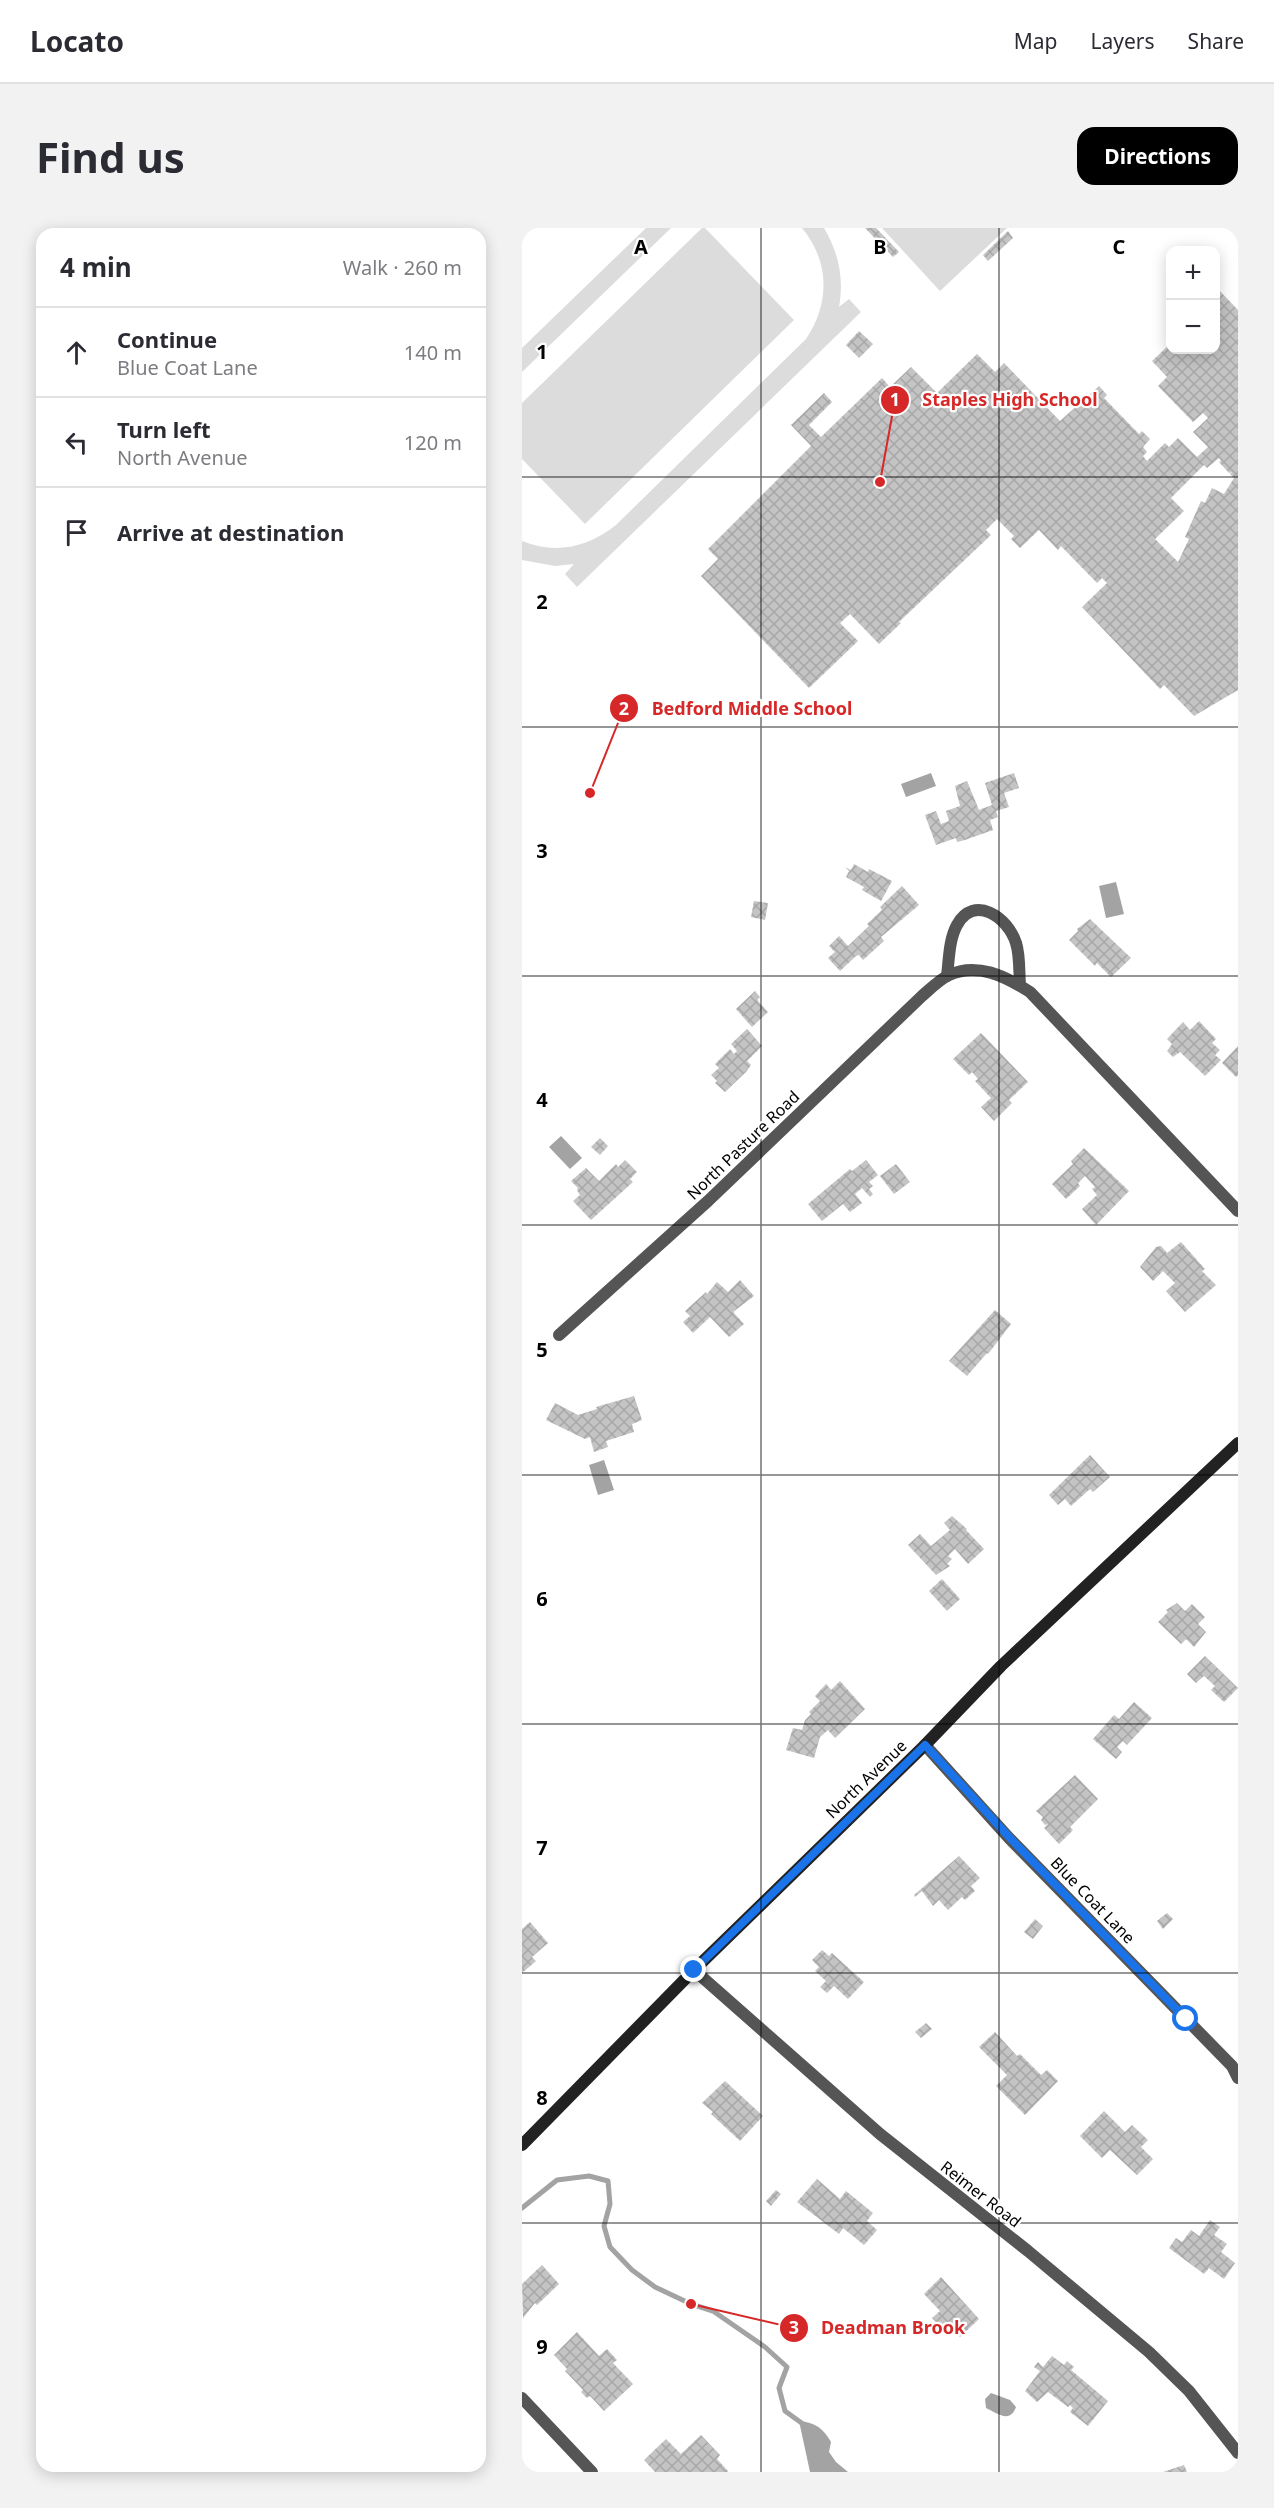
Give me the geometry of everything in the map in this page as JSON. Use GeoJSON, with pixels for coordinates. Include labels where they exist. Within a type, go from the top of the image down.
{"type":"FeatureCollection","features":[{"type":"Feature","properties":{"kind":"street"},"geometry":{"type":"LineString","coordinates":[[947,976],[957,925],[968,913],[980,909],[991,912],[1004,923],[1016,941],[1020,985]]}},
{"type":"Feature","properties":{"kind":"street","name":"North Pasture Road"},"geometry":{"type":"LineString","coordinates":[[559,1335],[708,1201],[922,996],[947,976],[965,970],[982,970],[1005,976],[1030,992],[1238,1211]]}},
{"type":"Feature","properties":{"kind":"street","name":"North Avenue"},"geometry":{"type":"LineString","coordinates":[[522,2145],[694,1970],[925,1745],[1001,1666],[1238,1443]]}},
{"type":"Feature","properties":{"kind":"street","name":"Blue Coat Lane"},"geometry":{"type":"LineString","coordinates":[[925,1745],[1010,1838],[1232,2066],[1238,2078]]}},
{"type":"Feature","properties":{"kind":"street","name":"Reimer Road"},"geometry":{"type":"LineString","coordinates":[[694,1970],[880,2134],[1028,2251],[1149,2352],[1189,2391],[1238,2453]]}},
{"type":"Feature","properties":{"kind":"street"},"geometry":{"type":"LineString","coordinates":[[522,2398],[592,2472]]}},
{"type":"Feature","properties":{"kind":"shaded area"},"geometry":{"type":"Polygon","coordinates":[[[646,228],[671,228],[522,372],[522,348],[646,228]]]}},
{"type":"Feature","properties":{"kind":"shaded area"},"geometry":{"type":"Polygon","coordinates":[[[702,228],[705,228],[794,320],[585,524],[522,459],[522,403],[702,228]]]}},
{"type":"Feature","properties":{"kind":"shaded area"},"geometry":{"type":"Polygon","coordinates":[[[802,228],[824,228],[839,266],[841,286],[839,307],[849,299],[861,312],[577,587],[565,574],[574,564],[555,566],[522,560],[522,541],[547,548],[571,546],[594,539],[616,525],[806,339],[819,311],[824,283],[818,255],[802,228]]]}},
{"type":"Feature","properties":{"kind":"shaded area"},"geometry":{"type":"Polygon","coordinates":[[[882,228],[1007,228],[940,291],[882,228]]]}},
{"type":"Feature","properties":{"kind":"shaded area"},"geometry":{"type":"Polygon","coordinates":[[[931,773],[936,786],[906,797],[901,784],[931,773]]]}},
{"type":"Feature","properties":{"kind":"shaded area"},"geometry":{"type":"Polygon","coordinates":[[[1116,882],[1124,914],[1106,918],[1099,886],[1116,882]]]}},
{"type":"Feature","properties":{"kind":"shaded area"},"geometry":{"type":"Polygon","coordinates":[[[561,1136],[582,1158],[570,1169],[549,1147],[561,1136]]]}},
{"type":"Feature","properties":{"kind":"shaded area"},"geometry":{"type":"Polygon","coordinates":[[[604,1460],[614,1490],[598,1495],[589,1465],[604,1460]]]}},
{"type":"Feature","properties":{"kind":"shaded area"},"geometry":{"type":"Polygon","coordinates":[[[991,2393],[1010,2400],[1016,2407],[1010,2415],[1003,2416],[986,2408],[985,2399],[991,2393]]]}},
{"type":"Feature","properties":{"kind":"shaded area"},"geometry":{"type":"Polygon","coordinates":[[[799,2421],[810,2423],[825,2433],[831,2442],[829,2452],[836,2462],[848,2472],[810,2472],[799,2421]]]}},
{"type":"Feature","properties":{"kind":"building"},"geometry":{"type":"Polygon","coordinates":[[[865,228],[876,228],[899,252],[893,257],[865,228]]]}},
{"type":"Feature","properties":{"kind":"building"},"geometry":{"type":"Polygon","coordinates":[[[1008,231],[1013,238],[988,261],[983,255],[1008,231]]]}},
{"type":"Feature","properties":{"kind":"building"},"geometry":{"type":"Polygon","coordinates":[[[1220,291],[1238,310],[1238,690],[1194,716],[1164,685],[1160,689],[1082,607],[1107,583],[1102,578],[1097,583],[1061,546],[1058,550],[1039,530],[1020,548],[1011,539],[1014,536],[997,519],[986,530],[991,535],[899,622],[901,623],[879,644],[850,614],[840,623],[858,641],[809,688],[701,576],[718,559],[708,549],[811,446],[791,425],[824,393],[832,402],[809,425],[821,437],[882,378],[890,387],[911,367],[937,393],[977,354],[995,372],[1004,363],[1060,421],[1099,386],[1107,395],[1104,398],[1139,434],[1142,431],[1150,439],[1143,447],[1147,452],[1143,456],[1147,461],[1165,443],[1169,447],[1178,438],[1197,457],[1208,447],[1193,432],[1208,418],[1203,413],[1193,422],[1158,386],[1167,377],[1152,361],[1166,348],[1166,354],[1220,354],[1220,291]],[[1219,458],[1207,468],[1204,465],[1171,498],[1184,511],[1155,539],[1178,562],[1189,539],[1185,537],[1201,501],[1205,503],[1212,488],[1224,494],[1234,478],[1230,474],[1232,472],[1229,473],[1219,462],[1221,461],[1219,458]]]}},
{"type":"Feature","properties":{"kind":"building"},"geometry":{"type":"Polygon","coordinates":[[[859,331],[873,344],[859,358],[846,345],[859,331]]]}},
{"type":"Feature","properties":{"kind":"building"},"geometry":{"type":"Polygon","coordinates":[[[1014,773],[1019,788],[1004,793],[1009,807],[996,811],[998,817],[990,820],[993,830],[965,840],[957,842],[956,838],[936,845],[925,815],[936,811],[941,824],[949,821],[946,811],[960,806],[955,786],[967,781],[979,810],[992,805],[985,783],[1014,773]]]}},
{"type":"Feature","properties":{"kind":"building"},"geometry":{"type":"Polygon","coordinates":[[[854,864],[892,881],[881,901],[862,890],[864,887],[846,877],[849,871],[845,867],[851,870],[854,864]]]}},
{"type":"Feature","properties":{"kind":"building"},"geometry":{"type":"Polygon","coordinates":[[[902,886],[919,905],[881,937],[884,941],[863,960],[859,955],[856,956],[840,971],[828,958],[835,952],[829,946],[839,936],[848,946],[869,926],[867,924],[882,910],[880,907],[902,886]]]}},
{"type":"Feature","properties":{"kind":"building"},"geometry":{"type":"Polygon","coordinates":[[[754,901],[768,903],[765,920],[751,917],[754,901]]]}},
{"type":"Feature","properties":{"kind":"building"},"geometry":{"type":"Polygon","coordinates":[[[1090,919],[1131,958],[1111,977],[1097,963],[1095,966],[1069,940],[1078,931],[1077,929],[1090,919]]]}},
{"type":"Feature","properties":{"kind":"building"},"geometry":{"type":"Polygon","coordinates":[[[755,991],[760,997],[757,1000],[768,1012],[752,1027],[736,1009],[755,991]]]}},
{"type":"Feature","properties":{"kind":"building"},"geometry":{"type":"Polygon","coordinates":[[[1199,1021],[1216,1039],[1212,1043],[1220,1050],[1215,1055],[1221,1060],[1205,1076],[1180,1052],[1173,1057],[1167,1051],[1172,1044],[1167,1039],[1183,1022],[1190,1030],[1199,1021]]]}},
{"type":"Feature","properties":{"kind":"building"},"geometry":{"type":"Polygon","coordinates":[[[747,1029],[762,1046],[747,1061],[751,1065],[746,1072],[725,1092],[715,1083],[717,1081],[711,1075],[719,1068],[715,1064],[730,1049],[734,1054],[737,1051],[731,1044],[747,1029]]]}},
{"type":"Feature","properties":{"kind":"building"},"geometry":{"type":"Polygon","coordinates":[[[981,1033],[1028,1082],[1009,1100],[1012,1103],[994,1121],[981,1107],[991,1098],[975,1081],[978,1079],[972,1072],[969,1075],[953,1059],[981,1033]]]}},
{"type":"Feature","properties":{"kind":"building"},"geometry":{"type":"Polygon","coordinates":[[[1238,1046],[1238,1075],[1236,1077],[1222,1063],[1238,1046]]]}},
{"type":"Feature","properties":{"kind":"building"},"geometry":{"type":"Polygon","coordinates":[[[600,1138],[608,1146],[600,1155],[591,1147],[600,1138]]]}},
{"type":"Feature","properties":{"kind":"building"},"geometry":{"type":"Polygon","coordinates":[[[1084,1148],[1129,1191],[1096,1225],[1082,1209],[1097,1195],[1092,1189],[1095,1187],[1085,1176],[1078,1183],[1080,1186],[1066,1199],[1052,1184],[1073,1164],[1071,1161],[1084,1148]]]}},
{"type":"Feature","properties":{"kind":"building"},"geometry":{"type":"Polygon","coordinates":[[[625,1160],[637,1172],[630,1179],[633,1182],[591,1220],[573,1201],[580,1195],[578,1188],[571,1181],[586,1168],[599,1181],[616,1164],[618,1167],[625,1160]]]}},
{"type":"Feature","properties":{"kind":"building"},"geometry":{"type":"Polygon","coordinates":[[[866,1160],[878,1175],[869,1182],[873,1186],[869,1189],[873,1194],[870,1197],[862,1188],[855,1194],[862,1203],[850,1212],[843,1204],[822,1221],[808,1204],[850,1169],[852,1171],[866,1160]]]}},
{"type":"Feature","properties":{"kind":"building"},"geometry":{"type":"Polygon","coordinates":[[[896,1164],[910,1182],[894,1194],[880,1176],[896,1164]]]}},
{"type":"Feature","properties":{"kind":"building"},"geometry":{"type":"Polygon","coordinates":[[[1181,1242],[1205,1269],[1202,1271],[1216,1285],[1185,1312],[1166,1291],[1175,1283],[1163,1271],[1153,1281],[1140,1267],[1156,1247],[1161,1246],[1167,1253],[1181,1242]]]}},
{"type":"Feature","properties":{"kind":"building"},"geometry":{"type":"Polygon","coordinates":[[[740,1280],[754,1296],[733,1312],[744,1324],[729,1337],[710,1317],[693,1333],[683,1322],[690,1316],[685,1311],[706,1292],[707,1294],[717,1282],[728,1292],[740,1280]]]}},
{"type":"Feature","properties":{"kind":"building"},"geometry":{"type":"Polygon","coordinates":[[[995,1310],[1011,1324],[988,1354],[967,1376],[949,1361],[995,1310]]]}},
{"type":"Feature","properties":{"kind":"building"},"geometry":{"type":"Polygon","coordinates":[[[634,1396],[642,1420],[632,1424],[634,1432],[606,1441],[608,1447],[594,1452],[590,1437],[585,1439],[546,1420],[555,1403],[578,1415],[634,1396]]]}},
{"type":"Feature","properties":{"kind":"building"},"geometry":{"type":"Polygon","coordinates":[[[1090,1455],[1110,1477],[1093,1492],[1090,1489],[1071,1506],[1065,1499],[1058,1505],[1049,1495],[1090,1455]]]}},
{"type":"Feature","properties":{"kind":"building"},"geometry":{"type":"Polygon","coordinates":[[[952,1516],[984,1549],[968,1564],[955,1549],[948,1556],[952,1559],[947,1564],[950,1566],[936,1575],[908,1545],[920,1534],[931,1546],[950,1530],[944,1523],[952,1516]]]}},
{"type":"Feature","properties":{"kind":"building"},"geometry":{"type":"Polygon","coordinates":[[[942,1579],[960,1599],[947,1611],[929,1591],[942,1579]]]}},
{"type":"Feature","properties":{"kind":"building"},"geometry":{"type":"Polygon","coordinates":[[[1177,1603],[1185,1611],[1192,1604],[1205,1617],[1198,1624],[1206,1632],[1194,1647],[1186,1639],[1181,1644],[1158,1622],[1168,1612],[1166,1610],[1177,1603]]]}},
{"type":"Feature","properties":{"kind":"building"},"geometry":{"type":"Polygon","coordinates":[[[1205,1656],[1238,1688],[1224,1702],[1211,1690],[1215,1686],[1204,1676],[1196,1683],[1187,1674],[1205,1656]]]}},
{"type":"Feature","properties":{"kind":"building"},"geometry":{"type":"Polygon","coordinates":[[[840,1681],[865,1709],[835,1738],[828,1730],[820,1737],[814,1758],[786,1750],[793,1728],[802,1730],[805,1720],[811,1714],[809,1712],[820,1701],[815,1696],[826,1684],[831,1690],[840,1681]]]}},
{"type":"Feature","properties":{"kind":"building"},"geometry":{"type":"Polygon","coordinates":[[[1134,1702],[1152,1718],[1127,1745],[1123,1741],[1117,1747],[1122,1752],[1116,1759],[1093,1739],[1114,1715],[1119,1719],[1134,1702]]]}},
{"type":"Feature","properties":{"kind":"building"},"geometry":{"type":"Polygon","coordinates":[[[1075,1775],[1098,1799],[1070,1827],[1073,1830],[1059,1844],[1044,1828],[1048,1824],[1045,1825],[1041,1820],[1043,1817],[1036,1811],[1075,1775]]]}},
{"type":"Feature","properties":{"kind":"building"},"geometry":{"type":"Polygon","coordinates":[[[959,1856],[980,1878],[971,1886],[975,1891],[965,1900],[962,1897],[948,1910],[939,1900],[933,1906],[922,1891],[915,1897],[914,1895],[959,1856]]]}},
{"type":"Feature","properties":{"kind":"building"},"geometry":{"type":"Polygon","coordinates":[[[1167,1913],[1173,1919],[1163,1929],[1157,1921],[1167,1913]]]}},
{"type":"Feature","properties":{"kind":"building"},"geometry":{"type":"Polygon","coordinates":[[[1035,1919],[1043,1926],[1033,1939],[1024,1932],[1035,1919]]]}},
{"type":"Feature","properties":{"kind":"building"},"geometry":{"type":"Polygon","coordinates":[[[530,1922],[548,1943],[532,1957],[536,1961],[522,1973],[522,1929],[530,1922]]]}},
{"type":"Feature","properties":{"kind":"building"},"geometry":{"type":"Polygon","coordinates":[[[822,1950],[829,1956],[832,1953],[864,1982],[848,1999],[834,1986],[827,1993],[820,1987],[826,1981],[815,1971],[819,1967],[812,1960],[822,1950]]]}},
{"type":"Feature","properties":{"kind":"building"},"geometry":{"type":"Polygon","coordinates":[[[926,2023],[932,2029],[921,2038],[915,2032],[926,2023]]]}},
{"type":"Feature","properties":{"kind":"building"},"geometry":{"type":"Polygon","coordinates":[[[995,2032],[1017,2056],[1020,2054],[1041,2075],[1047,2070],[1058,2081],[1025,2115],[996,2086],[1007,2075],[979,2047],[995,2032]]]}},
{"type":"Feature","properties":{"kind":"building"},"geometry":{"type":"Polygon","coordinates":[[[725,2081],[763,2116],[740,2141],[702,2103],[725,2081]]]}},
{"type":"Feature","properties":{"kind":"building"},"geometry":{"type":"Polygon","coordinates":[[[1104,2111],[1125,2132],[1132,2125],[1148,2140],[1141,2147],[1153,2159],[1137,2175],[1110,2150],[1102,2158],[1080,2136],[1104,2111]]]}},
{"type":"Feature","properties":{"kind":"building"},"geometry":{"type":"Polygon","coordinates":[[[817,2179],[840,2199],[846,2191],[873,2213],[867,2221],[877,2230],[864,2245],[843,2228],[839,2234],[797,2202],[817,2179]]]}},
{"type":"Feature","properties":{"kind":"building"},"geometry":{"type":"Polygon","coordinates":[[[776,2190],[781,2194],[771,2206],[766,2201],[776,2190]]]}},
{"type":"Feature","properties":{"kind":"building"},"geometry":{"type":"Polygon","coordinates":[[[1210,2220],[1220,2227],[1214,2235],[1227,2244],[1221,2252],[1235,2263],[1224,2279],[1209,2268],[1204,2274],[1169,2248],[1176,2238],[1182,2242],[1191,2230],[1199,2236],[1210,2220]]]}},
{"type":"Feature","properties":{"kind":"building"},"geometry":{"type":"Polygon","coordinates":[[[542,2265],[559,2284],[537,2305],[535,2303],[523,2318],[522,2284],[542,2265]]]}},
{"type":"Feature","properties":{"kind":"building"},"geometry":{"type":"Polygon","coordinates":[[[941,2277],[979,2319],[960,2337],[947,2324],[942,2328],[932,2318],[940,2311],[924,2294],[941,2277]]]}},
{"type":"Feature","properties":{"kind":"building"},"geometry":{"type":"Polygon","coordinates":[[[577,2332],[599,2356],[607,2349],[617,2360],[613,2363],[633,2384],[604,2411],[590,2396],[587,2398],[581,2392],[583,2390],[554,2355],[577,2332]]]}},
{"type":"Feature","properties":{"kind":"building"},"geometry":{"type":"Polygon","coordinates":[[[1052,2356],[1064,2365],[1067,2361],[1074,2367],[1071,2370],[1108,2401],[1088,2426],[1070,2412],[1073,2408],[1070,2405],[1068,2407],[1048,2392],[1037,2402],[1025,2391],[1040,2371],[1034,2367],[1038,2362],[1043,2367],[1052,2356]]]}},
{"type":"Feature","properties":{"kind":"building"},"geometry":{"type":"Polygon","coordinates":[[[701,2435],[720,2455],[717,2459],[727,2472],[655,2472],[644,2460],[666,2439],[681,2454],[701,2435]]]}},
{"type":"Feature","properties":{"kind":"building"},"geometry":{"type":"Polygon","coordinates":[[[1184,2465],[1187,2472],[1163,2472],[1184,2465]]]}},
{"type":"Feature","properties":{"kind":"waterway"},"geometry":{"type":"LineString","coordinates":[[522,2208],[557,2180],[589,2176],[608,2181],[610,2204],[604,2226],[610,2247],[632,2270],[655,2287],[691,2304],[713,2311],[765,2347],[787,2367],[779,2388],[785,2411],[803,2424]]}},
{"type":"Feature","properties":{"kind":"place","name":"Staples High School"},"geometry":{"type":"Point","coordinates":[880,482]}},
{"type":"Feature","properties":{"kind":"place","name":"Bedford Middle School"},"geometry":{"type":"Point","coordinates":[590,793]}},
{"type":"Feature","properties":{"kind":"place","name":"Deadman Brook"},"geometry":{"type":"Point","coordinates":[691,2304]}},
{"type":"Feature","properties":{"kind":"route"},"geometry":{"type":"LineString","coordinates":[[694,1970],[925,1745],[1010,1838],[1186,2019]]}}]}
